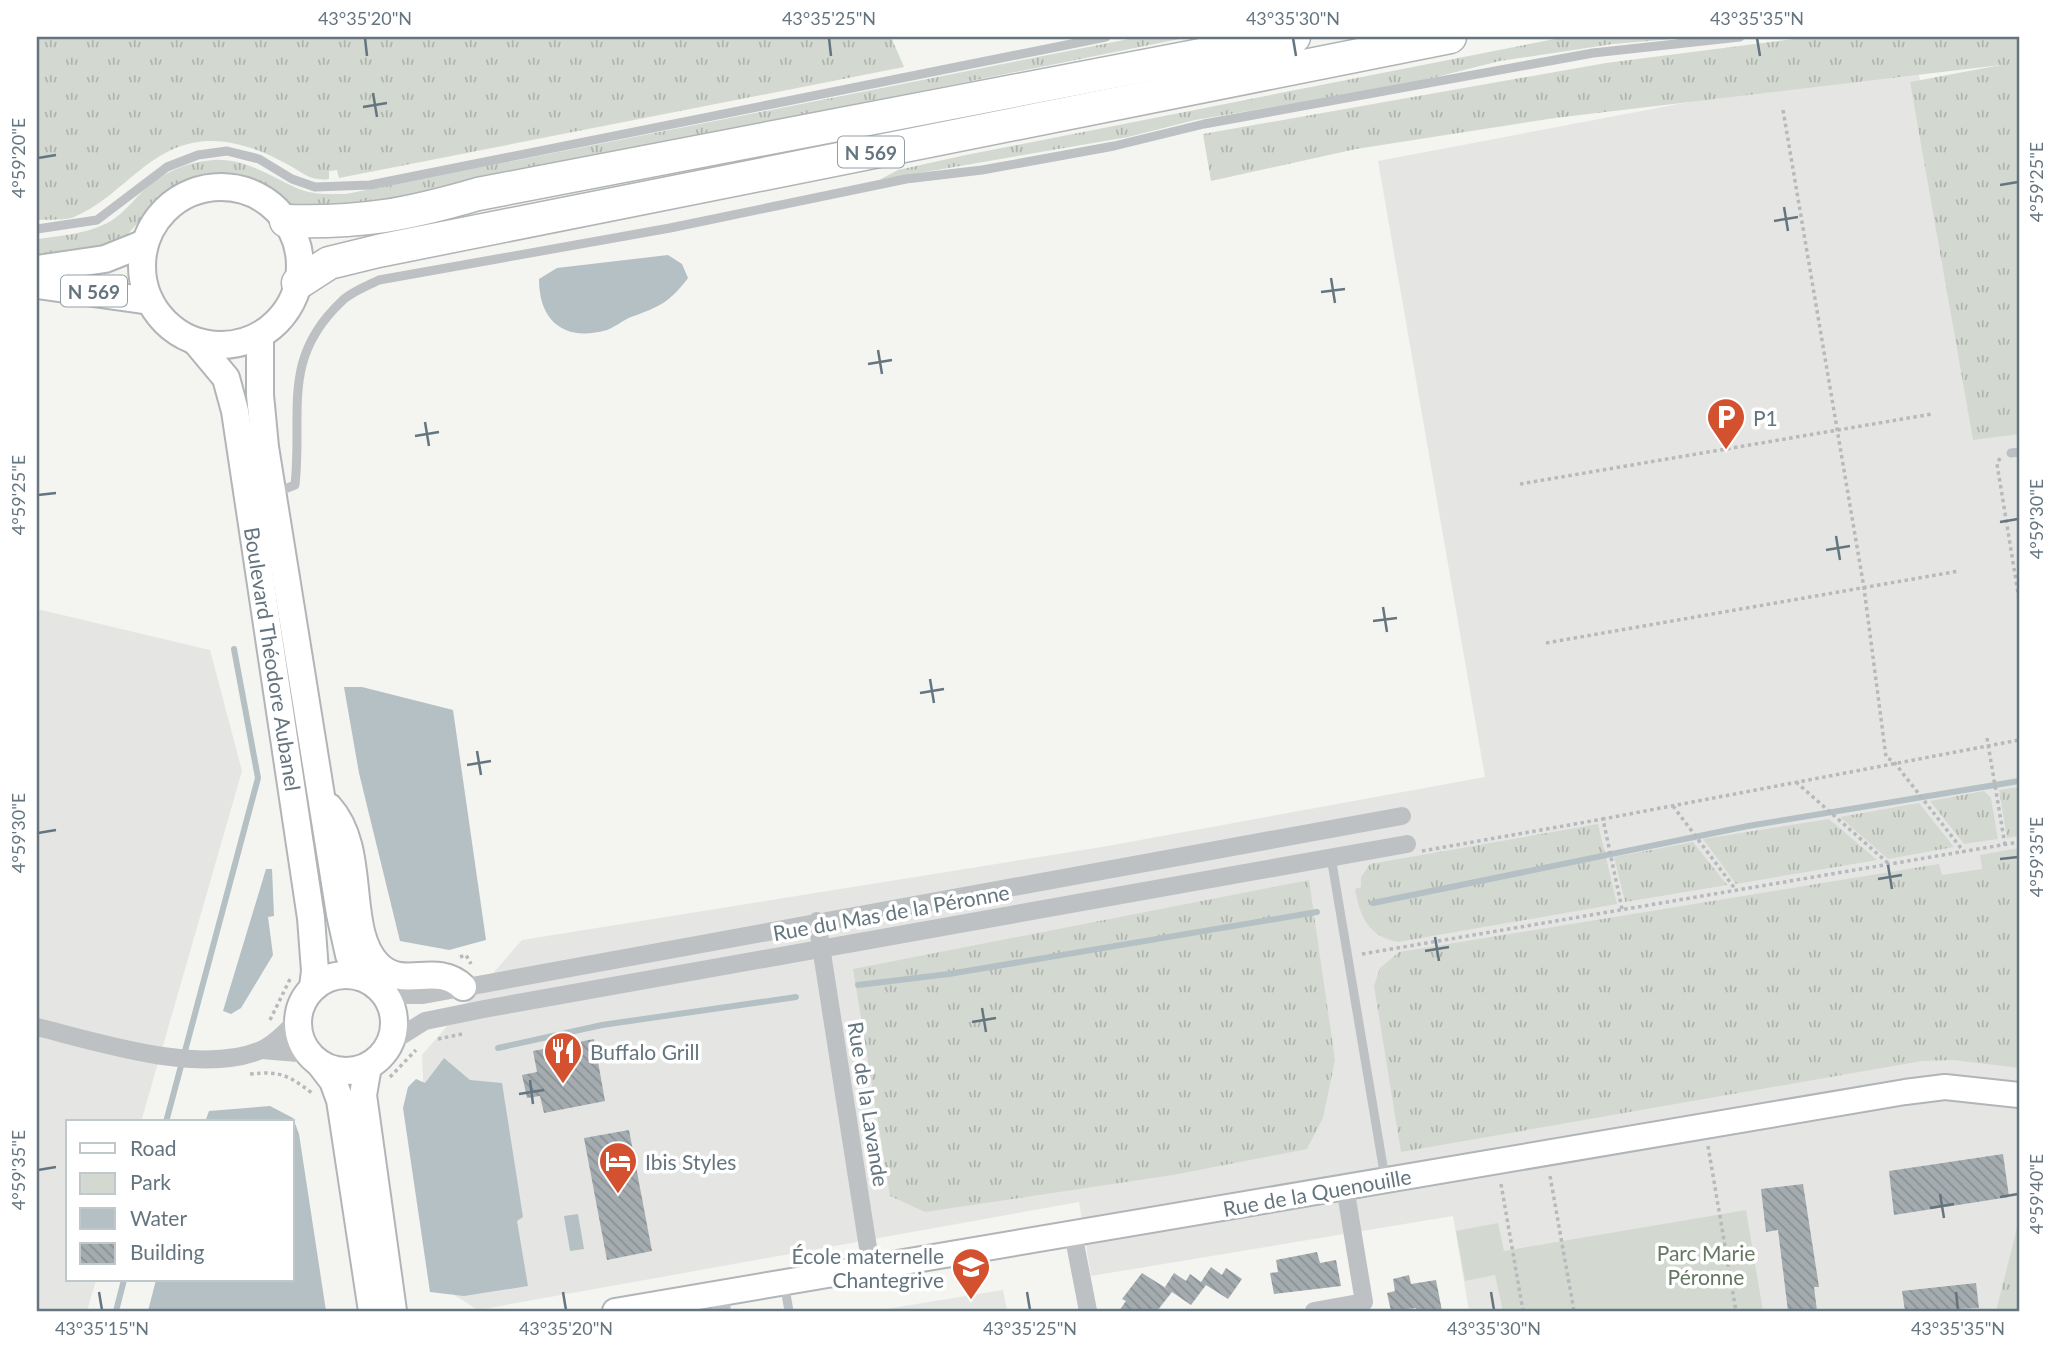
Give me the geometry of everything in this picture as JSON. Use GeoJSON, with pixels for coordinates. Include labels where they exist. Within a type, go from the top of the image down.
{"type":"FeatureCollection","features":[{"type":"Feature","properties":{"kind":"highway","name":"N 569"},"geometry":{"type":"LineString","coordinates":[[286,221],[344,223],[407,215],[478,194],[1294,37]]}},
{"type":"Feature","properties":{"kind":"highway","name":"N 569"},"geometry":{"type":"LineString","coordinates":[[299,283],[329,263],[378,251],[1450,37]]}},
{"type":"Feature","properties":{"kind":"main road"},"geometry":{"type":"LineString","coordinates":[[221,187],[246,191],[269,202],[286,221],[296,240],[300,262],[299,283],[284,313],[260,336],[240,343],[218,346],[197,342],[170,326],[150,301],[142,262],[145,243],[156,220],[174,202],[197,190],[221,187]]}},
{"type":"Feature","properties":{"kind":"main road","name":"N 569"},"geometry":{"type":"LineString","coordinates":[[37,269],[105,258],[145,243]]}},
{"type":"Feature","properties":{"kind":"main road","name":"N 569"},"geometry":{"type":"LineString","coordinates":[[37,285],[150,301]]}},
{"type":"Feature","properties":{"kind":"main road","name":"Boulevard Théodore Aubanel"},"geometry":{"type":"LineString","coordinates":[[260,336],[260,395],[272,494],[349,956],[358,976]]}},
{"type":"Feature","properties":{"kind":"main road","name":"Boulevard Théodore Aubanel"},"geometry":{"type":"LineString","coordinates":[[197,342],[226,378],[235,411],[311,918],[316,971],[302,981]]}},
{"type":"Feature","properties":{"kind":"main road"},"geometry":{"type":"LineString","coordinates":[[322,799],[335,814],[345,833],[361,927],[367,949],[379,966],[406,978],[445,975],[463,987]]}},
{"type":"Feature","properties":{"kind":"main road"},"geometry":{"type":"LineString","coordinates":[[372,1311],[340,1100],[333,1081],[301,1042],[298,1019],[304,999],[302,981],[339,975],[358,976],[382,990],[394,1014],[390,1043],[381,1056],[377,1073],[363,1095],[393,1311]]}},
{"type":"Feature","properties":{"kind":"main road"},"geometry":{"type":"LineString","coordinates":[[315,1059],[344,1071],[377,1073]]}},
{"type":"Feature","properties":{"kind":"street","name":"Rue du Mas de la Péronne"},"geometry":{"type":"LineString","coordinates":[[382,990],[411,996],[1402,816]]}},
{"type":"Feature","properties":{"kind":"street","name":"Rue du Mas de la Péronne"},"geometry":{"type":"LineString","coordinates":[[390,1043],[425,1021],[1331,856],[1410,848]]}},
{"type":"Feature","properties":{"kind":"street","name":"Rue de la Lavande"},"geometry":{"type":"LineString","coordinates":[[817,921],[871,1267]]}},
{"type":"Feature","properties":{"kind":"street"},"geometry":{"type":"LineString","coordinates":[[262,1050],[298,1019]]}},
{"type":"Feature","properties":{"kind":"street"},"geometry":{"type":"LineString","coordinates":[[37,1027],[160,1054],[197,1059],[232,1058],[262,1050],[315,1059]]}},
{"type":"Feature","properties":{"kind":"street","name":"Rue de la Quenouille"},"geometry":{"type":"LineString","coordinates":[[615,1311],[720,1302],[783,1282],[1945,1087],[2019,1095]]}},
{"type":"Feature","properties":{"kind":"street"},"geometry":{"type":"LineString","coordinates":[[1314,1311],[1365,1307],[1345,1187]]}},
{"type":"Feature","properties":{"kind":"street"},"geometry":{"type":"LineString","coordinates":[[1073,1233],[1088,1311]]}},
{"type":"Feature","properties":{"kind":"lane"},"geometry":{"type":"LineString","coordinates":[[37,229],[97,220],[167,167],[198,155],[227,151],[259,159],[292,179],[315,187],[370,185],[505,155],[1106,37]]}},
{"type":"Feature","properties":{"kind":"lane"},"geometry":{"type":"LineString","coordinates":[[272,494],[295,485],[298,371],[316,331],[343,300],[379,280],[552,251],[905,179],[1021,163],[1114,146],[1204,124],[1594,53],[1740,37]]}},
{"type":"Feature","properties":{"kind":"lane"},"geometry":{"type":"LineString","coordinates":[[1331,856],[1385,1180]]}},
{"type":"Feature","properties":{"kind":"lane"},"geometry":{"type":"LineString","coordinates":[[783,1282],[789,1311]]}},
{"type":"Feature","properties":{"kind":"path"},"geometry":{"type":"LineString","coordinates":[[1783,110],[1864,588],[1886,757],[1894,762],[1964,852]]}},
{"type":"Feature","properties":{"kind":"path"},"geometry":{"type":"LineString","coordinates":[[1520,484],[1932,414]]}},
{"type":"Feature","properties":{"kind":"path"},"geometry":{"type":"LineString","coordinates":[[2015,453],[2003,455],[1997,464],[2019,599]]}},
{"type":"Feature","properties":{"kind":"path"},"geometry":{"type":"LineString","coordinates":[[1546,643],[1959,571]]}},
{"type":"Feature","properties":{"kind":"path"},"geometry":{"type":"LineString","coordinates":[[1987,737],[2005,845]]}},
{"type":"Feature","properties":{"kind":"path"},"geometry":{"type":"LineString","coordinates":[[1410,848],[1602,819],[2019,740]]}},
{"type":"Feature","properties":{"kind":"path"},"geometry":{"type":"LineString","coordinates":[[1796,782],[1889,864]]}},
{"type":"Feature","properties":{"kind":"path"},"geometry":{"type":"LineString","coordinates":[[1673,806],[1736,890]]}},
{"type":"Feature","properties":{"kind":"path"},"geometry":{"type":"LineString","coordinates":[[1602,819],[1622,909]]}},
{"type":"Feature","properties":{"kind":"path"},"geometry":{"type":"LineString","coordinates":[[1362,954],[2019,842]]}},
{"type":"Feature","properties":{"kind":"path"},"geometry":{"type":"LineString","coordinates":[[263,1028],[302,981]]}},
{"type":"Feature","properties":{"kind":"path"},"geometry":{"type":"LineString","coordinates":[[430,1040],[474,1031]]}},
{"type":"Feature","properties":{"kind":"path"},"geometry":{"type":"LineString","coordinates":[[377,1073],[421,1046]]}},
{"type":"Feature","properties":{"kind":"path"},"geometry":{"type":"LineString","coordinates":[[248,1074],[273,1072],[289,1076],[315,1095]]}},
{"type":"Feature","properties":{"kind":"path"},"geometry":{"type":"LineString","coordinates":[[1705,1126],[1736,1311]]}},
{"type":"Feature","properties":{"kind":"path"},"geometry":{"type":"LineString","coordinates":[[1550,1176],[1574,1311]]}},
{"type":"Feature","properties":{"kind":"path"},"geometry":{"type":"LineString","coordinates":[[1501,1184],[1523,1311]]}},
{"type":"Feature","properties":{"kind":"shaded area"},"geometry":{"type":"Polygon","coordinates":[[[1916,59],[1983,421],[2019,413],[2019,1311],[1469,1311],[1453,1216],[1091,1276],[1079,1202],[478,1310],[432,1281],[422,1055],[522,940],[1102,847],[1485,777],[1378,161],[1916,59]]]}},
{"type":"Feature","properties":{"kind":"shaded area"},"geometry":{"type":"Polygon","coordinates":[[[37,609],[210,650],[242,771],[142,1120],[66,1120],[66,1282],[95,1282],[87,1311],[37,1311],[37,609]]]}},
{"type":"Feature","properties":{"kind":"shaded area","name":"École maternelle Chantegrive"},"geometry":{"type":"Polygon","coordinates":[[[1003,1290],[1007,1311],[873,1311],[1003,1290]]]}},
{"type":"Feature","properties":{"kind":"green space"},"geometry":{"type":"Polygon","coordinates":[[[37,37],[891,37],[904,67],[339,178],[337,170],[329,171],[329,179],[322,180],[252,148],[216,141],[192,143],[160,156],[90,209],[74,217],[37,220],[37,37]]]}},
{"type":"Feature","properties":{"kind":"green space"},"geometry":{"type":"Polygon","coordinates":[[[1139,37],[1189,37],[506,175],[386,203],[307,209],[288,205],[260,184],[221,175],[198,176],[163,196],[124,238],[107,247],[37,258],[37,239],[63,236],[105,224],[157,180],[174,170],[203,161],[237,162],[305,191],[346,194],[1139,37]]]}},
{"type":"Feature","properties":{"kind":"green space"},"geometry":{"type":"Polygon","coordinates":[[[1565,37],[1697,37],[1613,44],[1500,61],[1404,85],[1195,120],[1128,137],[879,180],[898,170],[966,155],[1565,37]]]}},
{"type":"Feature","properties":{"kind":"green space"},"geometry":{"type":"Polygon","coordinates":[[[1810,37],[2019,37],[2019,434],[1973,440],[1910,82],[2001,65],[1555,118],[1356,149],[1211,181],[1203,134],[1606,63],[1810,37]]]}},
{"type":"Feature","properties":{"kind":"green space"},"geometry":{"type":"Polygon","coordinates":[[[2019,787],[2019,836],[2007,838],[1999,790],[2019,787]]]}},
{"type":"Feature","properties":{"kind":"green space"},"geometry":{"type":"Polygon","coordinates":[[[1984,791],[1991,798],[1998,839],[1964,844],[1930,801],[1984,791]]]}},
{"type":"Feature","properties":{"kind":"green space"},"geometry":{"type":"Polygon","coordinates":[[[1919,803],[1954,847],[1888,859],[1840,817],[1919,803]]]}},
{"type":"Feature","properties":{"kind":"green space"},"geometry":{"type":"Polygon","coordinates":[[[1829,819],[1877,860],[1736,884],[1703,839],[1829,819]]]}},
{"type":"Feature","properties":{"kind":"green space"},"geometry":{"type":"Polygon","coordinates":[[[1598,824],[1617,904],[1398,942],[1373,930],[1367,924],[1360,908],[1355,889],[1361,887],[1361,877],[1370,864],[1598,824]]]}},
{"type":"Feature","properties":{"kind":"green space"},"geometry":{"type":"Polygon","coordinates":[[[1693,842],[1727,885],[1625,902],[1614,857],[1693,842]]]}},
{"type":"Feature","properties":{"kind":"green space"},"geometry":{"type":"Polygon","coordinates":[[[2019,848],[2019,1068],[1953,1060],[1922,1061],[1401,1152],[1374,986],[1380,968],[1399,952],[1939,864],[1942,875],[1982,869],[1980,855],[2019,848]]]}},
{"type":"Feature","properties":{"kind":"green space"},"geometry":{"type":"Polygon","coordinates":[[[1309,880],[1335,1060],[1323,1118],[1307,1149],[1173,1175],[925,1212],[890,1196],[853,969],[1309,880]]]}},
{"type":"Feature","properties":{"kind":"green space","name":"Parc Marie Péronne"},"geometry":{"type":"Polygon","coordinates":[[[1746,1210],[1763,1311],[1503,1311],[1495,1275],[1465,1281],[1456,1231],[1498,1223],[1504,1251],[1746,1210]]]}},
{"type":"Feature","properties":{"kind":"green space"},"geometry":{"type":"Polygon","coordinates":[[[2019,1220],[2019,1311],[1996,1311],[2019,1220]]]}},
{"type":"Feature","properties":{"kind":"water"},"geometry":{"type":"Polygon","coordinates":[[[668,255],[682,264],[688,278],[663,303],[607,330],[579,333],[567,330],[549,317],[544,307],[539,279],[557,268],[668,255]]]}},
{"type":"Feature","properties":{"kind":"water"},"geometry":{"type":"Polygon","coordinates":[[[344,687],[362,687],[453,710],[486,940],[449,950],[400,941],[359,773],[344,687]]]}},
{"type":"Feature","properties":{"kind":"water"},"geometry":{"type":"Polygon","coordinates":[[[266,869],[272,869],[274,916],[268,917],[273,955],[241,1008],[231,1014],[223,1011],[266,869]]]}},
{"type":"Feature","properties":{"kind":"water"},"geometry":{"type":"Polygon","coordinates":[[[444,1058],[470,1080],[502,1083],[523,1217],[517,1221],[528,1286],[464,1296],[430,1292],[403,1108],[408,1087],[416,1079],[425,1083],[444,1058]]]}},
{"type":"Feature","properties":{"kind":"water"},"geometry":{"type":"Polygon","coordinates":[[[270,1106],[294,1120],[206,1120],[209,1111],[270,1106]]]}},
{"type":"Feature","properties":{"kind":"water"},"geometry":{"type":"Polygon","coordinates":[[[294,1121],[299,1134],[326,1311],[148,1311],[155,1282],[294,1282],[294,1121]]]}},
{"type":"Feature","properties":{"kind":"water"},"geometry":{"type":"Polygon","coordinates":[[[578,1214],[584,1249],[570,1251],[564,1216],[578,1214]]]}},
{"type":"Feature","properties":{"kind":"building","name":"Buffalo Grill"},"geometry":{"type":"Polygon","coordinates":[[[594,1039],[605,1101],[544,1113],[540,1096],[527,1098],[522,1075],[537,1072],[533,1051],[594,1039]]]}},
{"type":"Feature","properties":{"kind":"building","name":"Ibis Styles"},"geometry":{"type":"Polygon","coordinates":[[[629,1130],[652,1251],[607,1260],[584,1138],[629,1130]]]}},
{"type":"Feature","properties":{"kind":"building"},"geometry":{"type":"Polygon","coordinates":[[[2003,1154],[2009,1197],[1894,1215],[1889,1171],[2003,1154]]]}},
{"type":"Feature","properties":{"kind":"building"},"geometry":{"type":"Polygon","coordinates":[[[1803,1184],[1819,1287],[1814,1287],[1817,1311],[1788,1311],[1778,1230],[1766,1232],[1761,1189],[1803,1184]]]}},
{"type":"Feature","properties":{"kind":"building"},"geometry":{"type":"Polygon","coordinates":[[[1317,1252],[1320,1263],[1336,1260],[1341,1286],[1274,1294],[1270,1273],[1278,1272],[1276,1260],[1317,1252]]]}},
{"type":"Feature","properties":{"kind":"building"},"geometry":{"type":"Polygon","coordinates":[[[1211,1267],[1222,1275],[1226,1268],[1242,1279],[1228,1299],[1206,1285],[1191,1305],[1172,1292],[1157,1311],[1119,1311],[1126,1301],[1122,1299],[1142,1273],[1169,1290],[1165,1287],[1174,1273],[1186,1281],[1190,1274],[1201,1282],[1211,1267]]]}},
{"type":"Feature","properties":{"kind":"building"},"geometry":{"type":"Polygon","coordinates":[[[1409,1275],[1411,1284],[1436,1280],[1442,1311],[1416,1311],[1416,1308],[1391,1311],[1387,1293],[1395,1291],[1393,1279],[1409,1275]]]}},
{"type":"Feature","properties":{"kind":"building"},"geometry":{"type":"Polygon","coordinates":[[[1976,1283],[1979,1308],[1905,1311],[1902,1291],[1976,1283]]]}},
{"type":"Feature","properties":{"kind":"waterway"},"geometry":{"type":"LineString","coordinates":[[167,1120],[258,778],[234,649]]}},
{"type":"Feature","properties":{"kind":"waterway"},"geometry":{"type":"LineString","coordinates":[[1373,903],[1748,826],[2019,781]]}},
{"type":"Feature","properties":{"kind":"waterway"},"geometry":{"type":"LineString","coordinates":[[858,985],[949,974],[1317,912]]}},
{"type":"Feature","properties":{"kind":"waterway"},"geometry":{"type":"LineString","coordinates":[[498,1048],[602,1025],[796,997]]}},
{"type":"Feature","properties":{"kind":"waterway"},"geometry":{"type":"LineString","coordinates":[[116,1311],[123,1282]]}},
{"type":"Feature","properties":{"kind":"place","name":"P1"},"geometry":{"type":"Point","coordinates":[1726,451]}},
{"type":"Feature","properties":{"kind":"place","name":"Buffalo Grill"},"geometry":{"type":"Point","coordinates":[563,1085]}},
{"type":"Feature","properties":{"kind":"place","name":"Ibis Styles"},"geometry":{"type":"Point","coordinates":[618,1195]}},
{"type":"Feature","properties":{"kind":"place","name":"École maternelle Chantegrive"},"geometry":{"type":"Point","coordinates":[971,1301]}}]}
